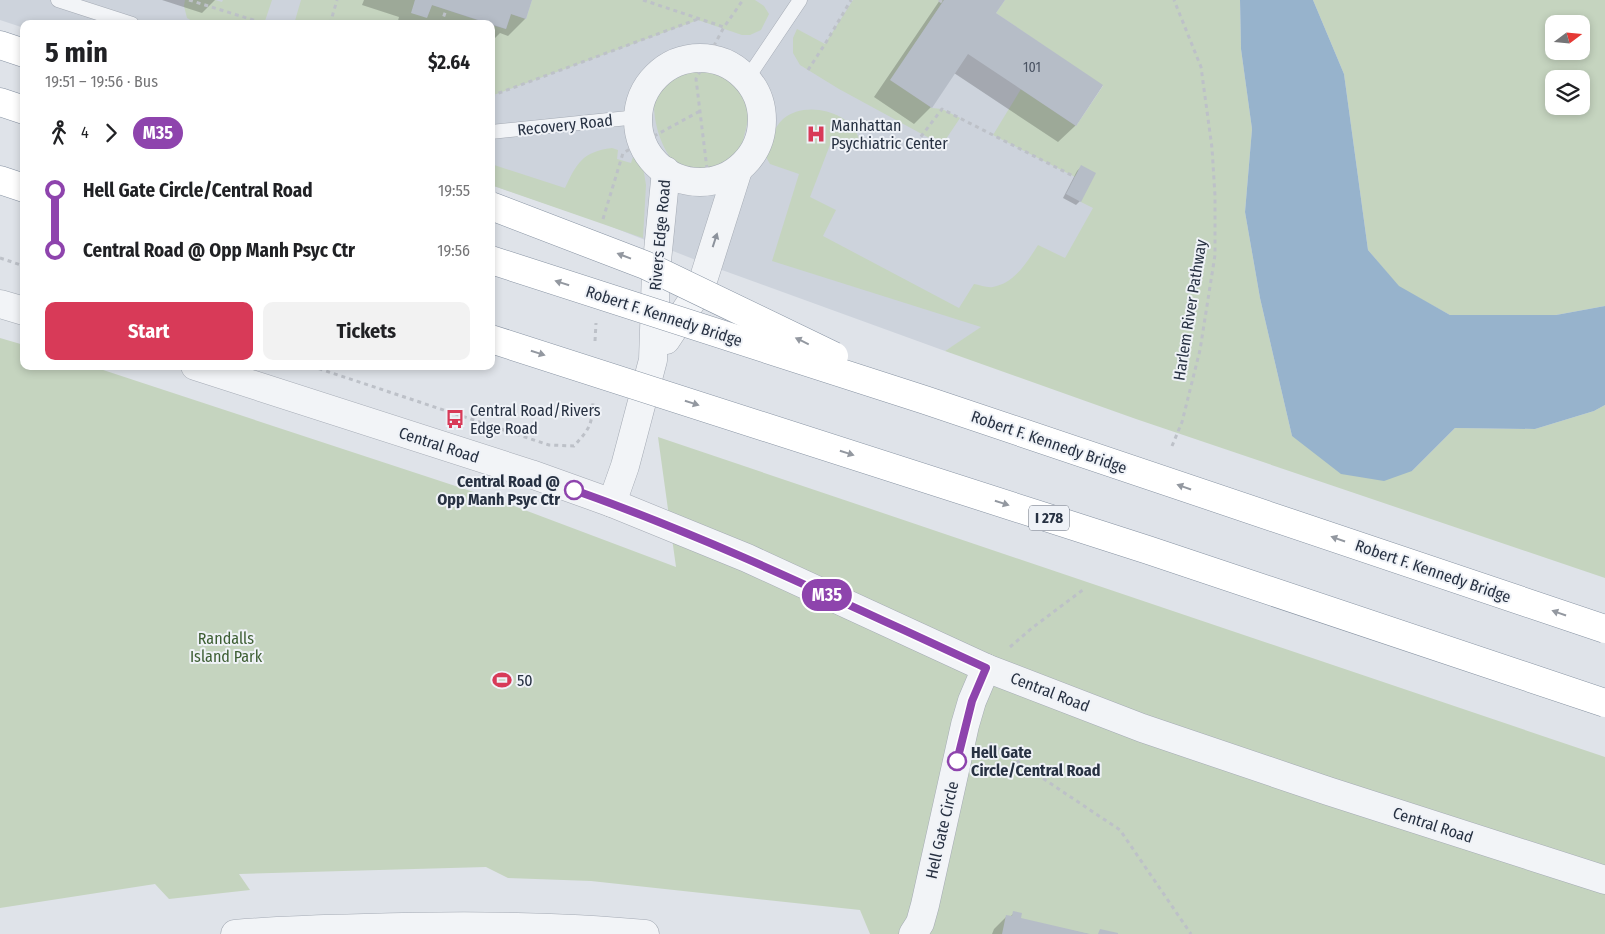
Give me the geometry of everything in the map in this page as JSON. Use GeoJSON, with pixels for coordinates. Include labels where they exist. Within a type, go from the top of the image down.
{"type":"FeatureCollection","features":[{"type":"Feature","properties":{"kind":"highway"},"geometry":{"type":"LineString","coordinates":[[0,45],[20,51]]}},
{"type":"Feature","properties":{"kind":"highway"},"geometry":{"type":"LineString","coordinates":[[0,102],[20,109]]}},
{"type":"Feature","properties":{"kind":"highway"},"geometry":{"type":"LineString","coordinates":[[0,180],[20,187]]}},
{"type":"Feature","properties":{"kind":"highway"},"geometry":{"type":"LineString","coordinates":[[495,208],[645,265],[925,400]]}},
{"type":"Feature","properties":{"kind":"highway","name":"Robert F. Kennedy Bridge"},"geometry":{"type":"LineString","coordinates":[[495,261],[925,400],[1605,628]]}},
{"type":"Feature","properties":{"kind":"highway","name":"I 278"},"geometry":{"type":"LineString","coordinates":[[495,339],[1148,550],[1605,703]]}},
{"type":"Feature","properties":{"kind":"street"},"geometry":{"type":"LineString","coordinates":[[697,57],[718,59],[737,68],[747,79],[752,83],[761,102],[763,122],[759,142],[749,160],[734,173],[715,181],[704,182],[695,182],[675,177],[658,166],[645,150],[638,130],[638,109],[645,89],[659,73],[676,61],[697,57]]}},
{"type":"Feature","properties":{"kind":"street","name":"Rivers Edge Road"},"geometry":{"type":"LineString","coordinates":[[653,360],[701,287],[738,170]]}},
{"type":"Feature","properties":{"kind":"street","name":"Rivers Edge Road"},"geometry":{"type":"LineString","coordinates":[[612,504],[625,466],[653,360],[656,271],[666,171]]}},
{"type":"Feature","properties":{"kind":"street"},"geometry":{"type":"LineString","coordinates":[[0,304],[20,310]]}},
{"type":"Feature","properties":{"kind":"street","name":"Central Road"},"geometry":{"type":"LineString","coordinates":[[207,370],[531,474],[612,504],[746,558],[986,668],[1142,728],[1605,880]]}},
{"type":"Feature","properties":{"kind":"street","name":"Hell Gate Circle"},"geometry":{"type":"LineString","coordinates":[[913,934],[920,923],[925,905],[965,725],[972,701],[986,668]]}},
{"type":"Feature","properties":{"kind":"street"},"geometry":{"type":"LineString","coordinates":[[235,934],[393,931],[496,926],[645,934]]}},
{"type":"Feature","properties":{"kind":"lane"},"geometry":{"type":"LineString","coordinates":[[58,0],[120,20]]}},
{"type":"Feature","properties":{"kind":"lane"},"geometry":{"type":"LineString","coordinates":[[747,79],[800,0]]}},
{"type":"Feature","properties":{"kind":"lane","name":"Recovery Road"},"geometry":{"type":"LineString","coordinates":[[495,132],[638,117]]}},
{"type":"Feature","properties":{"kind":"path"},"geometry":{"type":"LineString","coordinates":[[189,0],[253,20]]}},
{"type":"Feature","properties":{"kind":"path"},"geometry":{"type":"LineString","coordinates":[[331,20],[337,0]]}},
{"type":"Feature","properties":{"kind":"path"},"geometry":{"type":"LineString","coordinates":[[643,0],[724,28]]}},
{"type":"Feature","properties":{"kind":"path"},"geometry":{"type":"LineString","coordinates":[[704,182],[707,174],[696,79],[724,28],[743,0]]}},
{"type":"Feature","properties":{"kind":"path"},"geometry":{"type":"LineString","coordinates":[[808,70],[851,0]]}},
{"type":"Feature","properties":{"kind":"path","name":"Harlem River Pathway"},"geometry":{"type":"LineString","coordinates":[[1172,446],[1182,422],[1200,350],[1215,254],[1215,196],[1212,148],[1201,66],[1174,0]]}},
{"type":"Feature","properties":{"kind":"path"},"geometry":{"type":"LineString","coordinates":[[442,20],[446,10]]}},
{"type":"Feature","properties":{"kind":"path"},"geometry":{"type":"LineString","coordinates":[[495,95],[698,20]]}},
{"type":"Feature","properties":{"kind":"path"},"geometry":{"type":"LineString","coordinates":[[916,143],[942,109],[1075,177]]}},
{"type":"Feature","properties":{"kind":"path"},"geometry":{"type":"LineString","coordinates":[[0,258],[20,265]]}},
{"type":"Feature","properties":{"kind":"path"},"geometry":{"type":"LineString","coordinates":[[323,370],[549,445],[574,446]]}},
{"type":"Feature","properties":{"kind":"path"},"geometry":{"type":"LineString","coordinates":[[1016,642],[1084,589]]}},
{"type":"Feature","properties":{"kind":"path"},"geometry":{"type":"LineString","coordinates":[[965,725],[1120,830],[1191,934]]}},
{"type":"Feature","properties":{"kind":"shaded area","name":"Manhattan Psychiatric Center"},"geometry":{"type":"Polygon","coordinates":[[[0,0],[1121,0],[1128,233],[945,351],[711,266],[602,223],[495,186],[495,20],[20,20],[20,27],[0,20],[0,0]]]}},
{"type":"Feature","properties":{"kind":"green space"},"geometry":{"type":"Polygon","coordinates":[[[185,0],[215,0],[222,2],[223,0],[272,0],[265,20],[190,20],[187,18],[184,6],[185,0]]]}},
{"type":"Feature","properties":{"kind":"green space"},"geometry":{"type":"Polygon","coordinates":[[[301,0],[415,0],[412,13],[427,17],[432,5],[477,20],[295,20],[301,0]]]}},
{"type":"Feature","properties":{"kind":"green space"},"geometry":{"type":"Polygon","coordinates":[[[532,0],[755,0],[764,6],[769,14],[761,30],[750,35],[742,35],[698,20],[495,95],[495,26],[506,29],[511,14],[526,19],[532,0]]]}},
{"type":"Feature","properties":{"kind":"green space"},"geometry":{"type":"Polygon","coordinates":[[[853,0],[944,0],[891,80],[932,108],[942,109],[960,118],[942,145],[839,89],[800,65],[793,53],[793,38],[797,29],[825,44],[853,0]]]}},
{"type":"Feature","properties":{"kind":"green space"},"geometry":{"type":"Polygon","coordinates":[[[1005,0],[1240,0],[1241,49],[1252,129],[1245,212],[1260,298],[1292,436],[1412,471],[1455,428],[1535,429],[1594,411],[1605,405],[1605,578],[1136,419],[945,351],[981,327],[772,261],[799,174],[770,164],[766,157],[774,132],[783,119],[792,113],[803,110],[826,111],[837,115],[847,121],[859,139],[855,146],[833,137],[810,197],[836,210],[823,236],[959,308],[974,284],[993,287],[1008,281],[1025,265],[1038,245],[1065,258],[1093,208],[1081,202],[1081,166],[1075,177],[993,135],[1021,89],[1076,126],[1103,86],[996,13],[1005,0]]]}},
{"type":"Feature","properties":{"kind":"green space"},"geometry":{"type":"Polygon","coordinates":[[[1313,0],[1605,0],[1605,306],[1556,315],[1450,315],[1399,287],[1368,250],[1344,74],[1313,0]]]}},
{"type":"Feature","properties":{"kind":"green space"},"geometry":{"type":"Polygon","coordinates":[[[690,66],[716,70],[731,75],[738,80],[748,99],[748,121],[738,159],[728,168],[704,175],[687,172],[678,166],[663,145],[655,120],[655,98],[659,87],[668,77],[690,66]]]}},
{"type":"Feature","properties":{"kind":"green space"},"geometry":{"type":"Polygon","coordinates":[[[612,148],[618,150],[617,159],[631,163],[633,157],[643,167],[646,185],[643,238],[495,186],[495,165],[565,188],[577,165],[587,156],[612,148]]]}},
{"type":"Feature","properties":{"kind":"green space","name":"Randalls Island Park"},"geometry":{"type":"Polygon","coordinates":[[[0,338],[20,344],[20,370],[103,370],[498,500],[676,567],[658,437],[1605,757],[1605,934],[870,934],[860,910],[591,881],[508,878],[486,867],[239,874],[250,890],[169,899],[155,884],[0,908],[0,338]]]}},
{"type":"Feature","properties":{"kind":"water"},"geometry":{"type":"Polygon","coordinates":[[[1240,0],[1313,0],[1344,74],[1368,250],[1399,286],[1450,315],[1556,315],[1605,306],[1605,405],[1594,411],[1535,429],[1455,428],[1412,471],[1384,481],[1341,474],[1292,436],[1260,298],[1245,212],[1252,129],[1241,49],[1240,0]]]}},
{"type":"Feature","properties":{"kind":"building"},"geometry":{"type":"Polygon","coordinates":[[[415,0],[532,0],[526,19],[511,14],[506,29],[495,25],[495,20],[478,20],[432,5],[427,18],[411,13],[415,0]]]}},
{"type":"Feature","properties":{"kind":"building"},"geometry":{"type":"Polygon","coordinates":[[[944,0],[1005,0],[996,13],[1103,85],[1076,126],[968,54],[932,108],[890,80],[944,0]]]}},
{"type":"Feature","properties":{"kind":"building"},"geometry":{"type":"Polygon","coordinates":[[[1081,165],[1096,173],[1081,202],[1066,194],[1081,165]]]}},
{"type":"Feature","properties":{"kind":"building"},"geometry":{"type":"Polygon","coordinates":[[[1013,911],[1022,913],[1021,918],[1090,934],[1002,934],[1006,915],[1012,916],[1013,911]]]}},
{"type":"Feature","properties":{"kind":"building"},"geometry":{"type":"Polygon","coordinates":[[[1100,929],[1118,933],[1118,934],[1098,934],[1100,929]]]}},
{"type":"Feature","properties":{"kind":"bus line","name":"M35"},"geometry":{"type":"LineString","coordinates":[[574,490],[697,536],[986,668],[972,701],[957,761]]}},
{"type":"Feature","properties":{"kind":"place","name":"Manhattan Psychiatric Center"},"geometry":{"type":"Point","coordinates":[816,134]}},
{"type":"Feature","properties":{"kind":"place","name":"Central Road/Rivers Edge Road"},"geometry":{"type":"Point","coordinates":[455,419]}},
{"type":"Feature","properties":{"kind":"place","name":"Central Road @ Opp Manh Psyc Ctr"},"geometry":{"type":"Point","coordinates":[574,490]}},
{"type":"Feature","properties":{"kind":"place","name":"50"},"geometry":{"type":"Point","coordinates":[502,680]}},
{"type":"Feature","properties":{"kind":"place","name":"Hell Gate Circle/Central Road"},"geometry":{"type":"Point","coordinates":[957,761]}}]}
